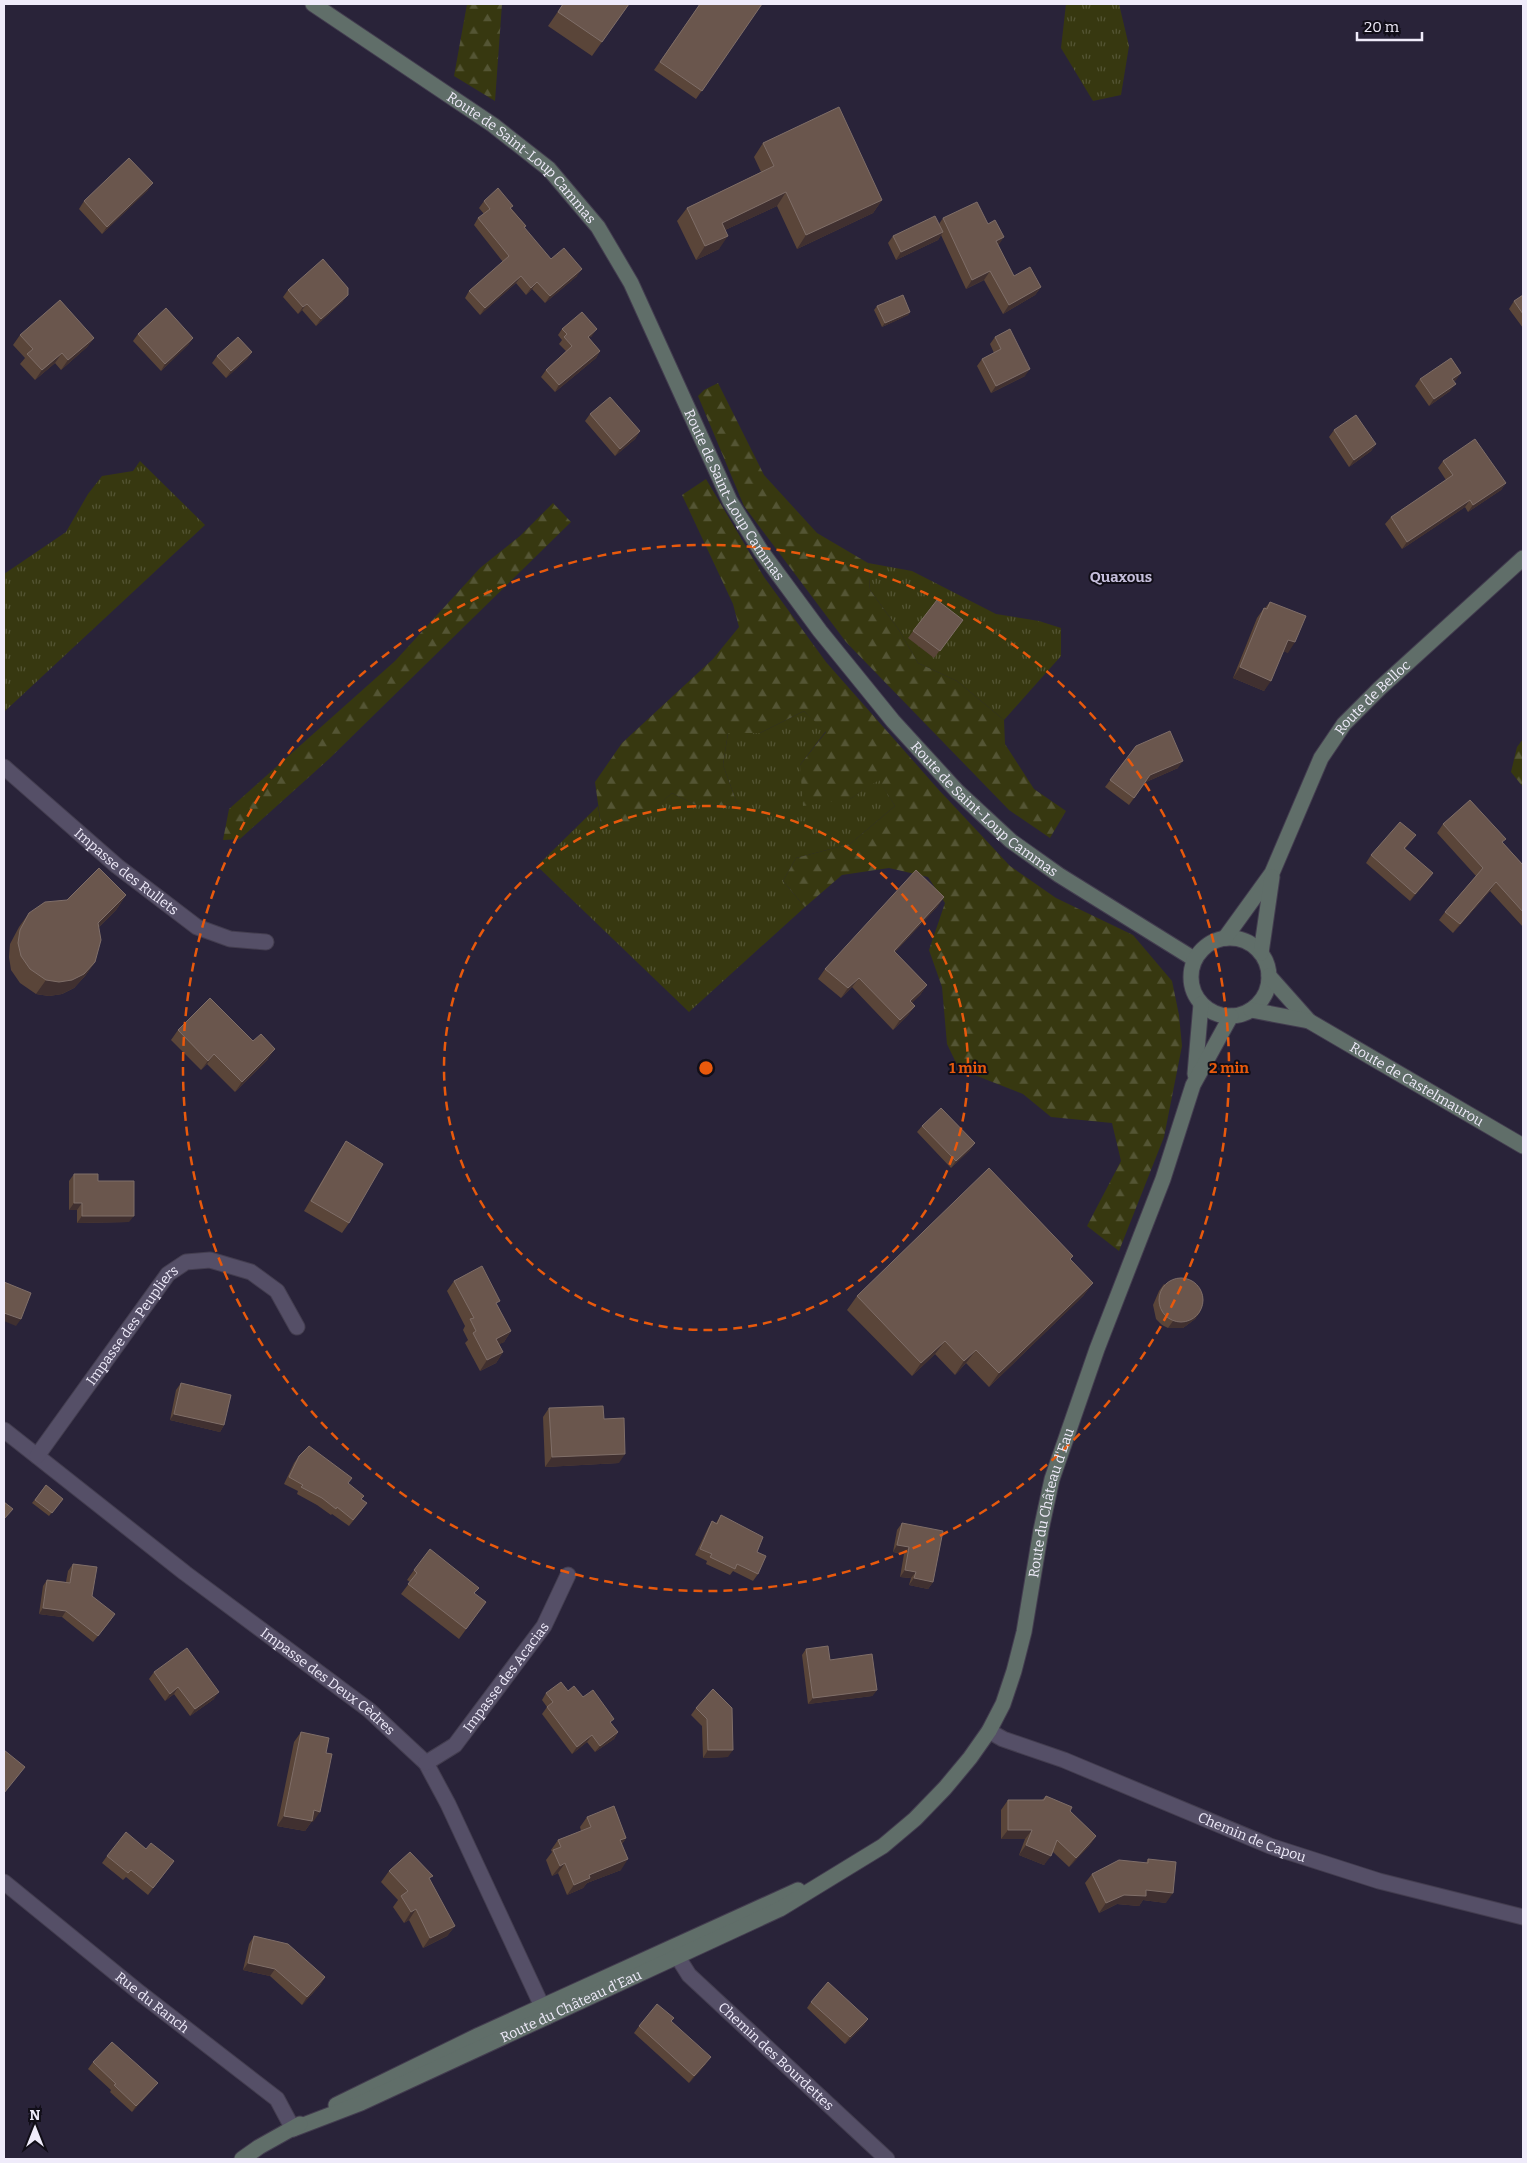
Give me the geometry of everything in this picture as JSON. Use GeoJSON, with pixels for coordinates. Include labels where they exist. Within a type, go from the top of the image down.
{"type":"FeatureCollection","features":[{"type":"Feature","properties":{"kind":"street","name":"Route de Saint-Loup Cammas"},"geometry":{"type":"LineString","coordinates":[[313,4],[493,125],[549,169],[598,227],[631,283],[730,501],[767,559],[820,631],[862,683],[957,791],[1011,841],[1059,875],[1194,959]]}},
{"type":"Feature","properties":{"kind":"street","name":"Route de Belloc"},"geometry":{"type":"LineString","coordinates":[[1194,959],[1202,949],[1213,942],[1225,938],[1272,873],[1321,758],[1344,724],[1380,688],[1523,558]]}},
{"type":"Feature","properties":{"kind":"street","name":"Impasse des Rullets"},"geometry":{"type":"LineString","coordinates":[[4,767],[117,866],[196,927],[230,939],[266,942]]}},
{"type":"Feature","properties":{"kind":"street","name":"Route de Belloc"},"geometry":{"type":"LineString","coordinates":[[1269,976],[1261,953],[1272,873]]}},
{"type":"Feature","properties":{"kind":"street"},"geometry":{"type":"LineString","coordinates":[[1225,938],[1245,941],[1261,953]]}},
{"type":"Feature","properties":{"kind":"street"},"geometry":{"type":"LineString","coordinates":[[1194,959],[1190,974],[1192,990],[1200,1004],[1215,1013],[1231,1016],[1251,1010],[1264,996],[1269,976]]}},
{"type":"Feature","properties":{"kind":"street","name":"Route de Castelmaurou"},"geometry":{"type":"LineString","coordinates":[[1269,976],[1309,1022]]}},
{"type":"Feature","properties":{"kind":"street","name":"Route du Château d'Eau"},"geometry":{"type":"LineString","coordinates":[[1193,1085],[1200,1004]]}},
{"type":"Feature","properties":{"kind":"street","name":"Route de Castelmaurou"},"geometry":{"type":"LineString","coordinates":[[1251,1010],[1309,1022],[1523,1146]]}},
{"type":"Feature","properties":{"kind":"street","name":"Route du Château d'Eau"},"geometry":{"type":"LineString","coordinates":[[242,2159],[293,2128],[361,2103],[544,2013],[675,1952],[780,1910],[883,1846],[915,1819],[945,1788],[988,1731],[1003,1704],[1024,1632],[1052,1479],[1097,1349],[1163,1179],[1193,1085],[1231,1016]]}},
{"type":"Feature","properties":{"kind":"street","name":"Impasse des Peupliers"},"geometry":{"type":"LineString","coordinates":[[37,1456],[168,1274],[186,1262],[210,1260],[251,1272],[277,1291],[297,1327]]}},
{"type":"Feature","properties":{"kind":"street","name":"Impasse des Deux Cèdres"},"geometry":{"type":"LineString","coordinates":[[4,1430],[185,1573],[370,1710],[426,1763],[448,1804],[544,2013]]}},
{"type":"Feature","properties":{"kind":"street","name":"Impasse des Acacias"},"geometry":{"type":"LineString","coordinates":[[426,1763],[455,1745],[544,1626],[568,1575]]}},
{"type":"Feature","properties":{"kind":"street","name":"Chemin de Capou"},"geometry":{"type":"LineString","coordinates":[[988,1731],[1003,1739],[1064,1760],[1270,1846],[1379,1881],[1523,1917]]}},
{"type":"Feature","properties":{"kind":"street","name":"Rue du Ranch"},"geometry":{"type":"LineString","coordinates":[[4,1882],[140,1993],[278,2099],[293,2128]]}},
{"type":"Feature","properties":{"kind":"street","name":"Chemin des Bourdettes"},"geometry":{"type":"LineString","coordinates":[[675,1952],[689,1974],[886,2159]]}},
{"type":"Feature","properties":{"kind":"green space"},"geometry":{"type":"Polygon","coordinates":[[[467,4],[502,4],[495,101],[454,76],[467,4]]]}},
{"type":"Feature","properties":{"kind":"green space"},"geometry":{"type":"Polygon","coordinates":[[[1066,4],[1119,4],[1129,46],[1121,95],[1093,101],[1061,48],[1066,4]]]}},
{"type":"Feature","properties":{"kind":"green space"},"geometry":{"type":"Polygon","coordinates":[[[718,383],[764,475],[817,533],[868,563],[870,590],[899,630],[918,663],[957,681],[1004,720],[1005,744],[1034,789],[1066,811],[1050,838],[1009,810],[846,642],[744,506],[698,396],[704,390],[718,383]]]}},
{"type":"Feature","properties":{"kind":"green space"},"geometry":{"type":"Polygon","coordinates":[[[140,461],[205,525],[4,712],[4,574],[66,532],[88,494],[102,476],[133,471],[140,461]]]}},
{"type":"Feature","properties":{"kind":"green space"},"geometry":{"type":"Polygon","coordinates":[[[706,479],[764,577],[826,662],[938,789],[1010,866],[1056,898],[1133,935],[1172,981],[1179,1015],[1182,1046],[1164,1137],[1119,1251],[1087,1226],[1121,1161],[1112,1123],[1051,1117],[1023,1094],[959,1069],[947,1044],[942,987],[929,950],[945,903],[928,877],[889,868],[842,875],[805,907],[783,881],[796,858],[850,844],[895,806],[879,780],[850,799],[803,806],[800,765],[826,732],[804,711],[760,733],[728,733],[723,765],[738,806],[696,805],[672,793],[636,825],[601,825],[595,782],[622,743],[713,659],[739,627],[733,604],[682,495],[706,479]]]}},
{"type":"Feature","properties":{"kind":"green space"},"geometry":{"type":"Polygon","coordinates":[[[553,503],[571,522],[329,759],[240,839],[223,840],[229,809],[395,661],[480,568],[520,536],[553,503]]]}},
{"type":"Feature","properties":{"kind":"green space"},"geometry":{"type":"Polygon","coordinates":[[[868,563],[912,571],[996,614],[1039,621],[1061,628],[1061,656],[1004,720],[957,681],[918,663],[899,630],[870,590],[868,563]]]}},
{"type":"Feature","properties":{"kind":"green space"},"geometry":{"type":"Polygon","coordinates":[[[804,711],[826,731],[800,765],[850,799],[879,779],[895,806],[850,844],[796,858],[783,881],[805,907],[689,1012],[537,866],[598,806],[601,825],[636,824],[672,793],[696,805],[738,806],[723,765],[728,733],[760,733],[804,711]]]}},
{"type":"Feature","properties":{"kind":"green space"},"geometry":{"type":"Polygon","coordinates":[[[1523,739],[1523,787],[1511,772],[1517,747],[1523,739]]]}},
{"type":"Feature","properties":{"kind":"building"},"geometry":{"type":"Polygon","coordinates":[[[563,4],[629,4],[602,42],[558,12],[563,4]]]}},
{"type":"Feature","properties":{"kind":"building"},"geometry":{"type":"Polygon","coordinates":[[[700,4],[762,4],[702,91],[660,62],[700,4]]]}},
{"type":"Feature","properties":{"kind":"building"},"geometry":{"type":"Polygon","coordinates":[[[839,107],[882,200],[806,235],[786,192],[722,223],[728,236],[705,246],[687,208],[774,166],[763,143],[839,107]]]}},
{"type":"Feature","properties":{"kind":"building"},"geometry":{"type":"Polygon","coordinates":[[[129,158],[153,183],[107,227],[84,201],[129,158]]]}},
{"type":"Feature","properties":{"kind":"building"},"geometry":{"type":"Polygon","coordinates":[[[498,188],[513,206],[510,208],[526,226],[524,227],[551,259],[564,248],[582,269],[550,296],[537,282],[531,288],[521,276],[485,308],[469,291],[509,256],[478,218],[490,209],[484,201],[498,188]]]}},
{"type":"Feature","properties":{"kind":"building"},"geometry":{"type":"Polygon","coordinates":[[[977,202],[988,224],[995,220],[1004,237],[996,241],[1014,276],[1030,267],[1041,287],[1009,305],[990,271],[972,280],[943,218],[977,202]]]}},
{"type":"Feature","properties":{"kind":"building"},"geometry":{"type":"Polygon","coordinates":[[[935,216],[943,232],[901,252],[893,236],[935,216]]]}},
{"type":"Feature","properties":{"kind":"building"},"geometry":{"type":"Polygon","coordinates":[[[323,259],[348,288],[348,295],[321,319],[307,304],[303,307],[288,290],[323,259]]]}},
{"type":"Feature","properties":{"kind":"building"},"geometry":{"type":"Polygon","coordinates":[[[903,295],[910,312],[885,323],[877,306],[903,295]]]}},
{"type":"Feature","properties":{"kind":"building"},"geometry":{"type":"Polygon","coordinates":[[[1523,295],[1523,314],[1514,301],[1523,295]]]}},
{"type":"Feature","properties":{"kind":"building"},"geometry":{"type":"Polygon","coordinates":[[[60,300],[94,338],[68,360],[62,353],[42,370],[27,354],[33,349],[20,335],[60,300]]]}},
{"type":"Feature","properties":{"kind":"building"},"geometry":{"type":"Polygon","coordinates":[[[166,308],[193,338],[165,364],[138,334],[166,308]]]}},
{"type":"Feature","properties":{"kind":"building"},"geometry":{"type":"Polygon","coordinates":[[[582,312],[597,329],[588,337],[600,351],[559,385],[546,370],[572,346],[564,337],[567,334],[562,329],[582,312]]]}},
{"type":"Feature","properties":{"kind":"building"},"geometry":{"type":"Polygon","coordinates":[[[1010,329],[1030,369],[996,386],[982,359],[1001,349],[995,337],[1010,329]]]}},
{"type":"Feature","properties":{"kind":"building"},"geometry":{"type":"Polygon","coordinates":[[[238,337],[252,352],[231,371],[217,356],[238,337]]]}},
{"type":"Feature","properties":{"kind":"building"},"geometry":{"type":"Polygon","coordinates":[[[1451,358],[1461,373],[1452,379],[1456,384],[1434,399],[1420,379],[1451,358]]]}},
{"type":"Feature","properties":{"kind":"building"},"geometry":{"type":"Polygon","coordinates":[[[610,397],[640,431],[620,449],[590,414],[610,397]]]}},
{"type":"Feature","properties":{"kind":"building"},"geometry":{"type":"Polygon","coordinates":[[[1356,415],[1376,444],[1354,460],[1334,430],[1356,415]]]}},
{"type":"Feature","properties":{"kind":"building"},"geometry":{"type":"Polygon","coordinates":[[[1475,439],[1506,483],[1473,505],[1470,500],[1407,542],[1391,517],[1453,475],[1443,461],[1475,439]]]}},
{"type":"Feature","properties":{"kind":"building"},"geometry":{"type":"Polygon","coordinates":[[[937,600],[963,620],[940,651],[913,631],[937,600]]]}},
{"type":"Feature","properties":{"kind":"building"},"geometry":{"type":"Polygon","coordinates":[[[1270,602],[1306,616],[1295,642],[1288,640],[1271,681],[1240,667],[1264,608],[1267,609],[1270,602]]]}},
{"type":"Feature","properties":{"kind":"building"},"geometry":{"type":"Polygon","coordinates":[[[1170,731],[1183,761],[1150,775],[1134,798],[1110,780],[1136,746],[1170,731]]]}},
{"type":"Feature","properties":{"kind":"building"},"geometry":{"type":"Polygon","coordinates":[[[1470,800],[1506,839],[1502,842],[1523,865],[1523,912],[1496,882],[1460,924],[1445,912],[1483,868],[1443,824],[1470,800]]]}},
{"type":"Feature","properties":{"kind":"building"},"geometry":{"type":"Polygon","coordinates":[[[1400,822],[1416,835],[1404,848],[1433,873],[1415,894],[1371,855],[1400,822]]]}},
{"type":"Feature","properties":{"kind":"building"},"geometry":{"type":"Polygon","coordinates":[[[99,868],[126,895],[98,923],[101,940],[95,962],[84,974],[72,980],[59,982],[46,980],[30,969],[21,956],[18,943],[20,930],[29,913],[45,902],[67,900],[99,868]]]}},
{"type":"Feature","properties":{"kind":"building"},"geometry":{"type":"Polygon","coordinates":[[[916,870],[944,897],[894,951],[927,985],[910,1001],[915,1006],[900,1020],[859,978],[848,988],[825,969],[916,870]]]}},
{"type":"Feature","properties":{"kind":"building"},"geometry":{"type":"Polygon","coordinates":[[[210,998],[253,1041],[261,1034],[275,1049],[242,1082],[214,1054],[208,1061],[178,1030],[210,998]]]}},
{"type":"Feature","properties":{"kind":"building"},"geometry":{"type":"Polygon","coordinates":[[[941,1108],[975,1143],[956,1161],[922,1126],[941,1108]]]}},
{"type":"Feature","properties":{"kind":"building"},"geometry":{"type":"Polygon","coordinates":[[[346,1141],[383,1164],[349,1223],[311,1201],[346,1141]]]}},
{"type":"Feature","properties":{"kind":"building"},"geometry":{"type":"Polygon","coordinates":[[[989,1168],[1073,1256],[1070,1259],[1093,1283],[999,1373],[976,1350],[964,1361],[945,1341],[921,1363],[857,1296],[989,1168]]]}},
{"type":"Feature","properties":{"kind":"building"},"geometry":{"type":"Polygon","coordinates":[[[74,1174],[98,1174],[98,1181],[134,1181],[134,1216],[82,1216],[82,1203],[74,1203],[74,1174]]]}},
{"type":"Feature","properties":{"kind":"building"},"geometry":{"type":"Polygon","coordinates":[[[482,1266],[500,1301],[496,1303],[511,1331],[496,1339],[503,1352],[487,1360],[473,1333],[476,1331],[470,1319],[474,1318],[454,1281],[482,1266]]]}},
{"type":"Feature","properties":{"kind":"building"},"geometry":{"type":"Polygon","coordinates":[[[1177,1278],[1185,1278],[1197,1284],[1203,1300],[1197,1316],[1185,1322],[1177,1322],[1165,1316],[1159,1304],[1159,1296],[1165,1284],[1177,1278]]]}},
{"type":"Feature","properties":{"kind":"building"},"geometry":{"type":"Polygon","coordinates":[[[4,1282],[31,1293],[21,1319],[4,1313],[4,1282]]]}},
{"type":"Feature","properties":{"kind":"building"},"geometry":{"type":"Polygon","coordinates":[[[181,1383],[231,1395],[224,1425],[174,1414],[181,1383]]]}},
{"type":"Feature","properties":{"kind":"building"},"geometry":{"type":"Polygon","coordinates":[[[603,1406],[604,1419],[624,1418],[625,1454],[552,1457],[549,1408],[603,1406]]]}},
{"type":"Feature","properties":{"kind":"building"},"geometry":{"type":"Polygon","coordinates":[[[309,1446],[352,1478],[348,1483],[364,1496],[361,1499],[367,1503],[353,1520],[337,1507],[336,1509],[322,1498],[301,1487],[303,1485],[289,1477],[299,1456],[309,1446]]]}},
{"type":"Feature","properties":{"kind":"building"},"geometry":{"type":"Polygon","coordinates":[[[46,1485],[63,1499],[52,1513],[35,1500],[46,1485]]]}},
{"type":"Feature","properties":{"kind":"building"},"geometry":{"type":"Polygon","coordinates":[[[4,1502],[13,1509],[4,1519],[4,1502]]]}},
{"type":"Feature","properties":{"kind":"building"},"geometry":{"type":"Polygon","coordinates":[[[721,1515],[763,1537],[757,1552],[766,1556],[758,1574],[737,1564],[735,1569],[710,1557],[712,1554],[700,1549],[712,1521],[717,1524],[721,1515]]]}},
{"type":"Feature","properties":{"kind":"building"},"geometry":{"type":"Polygon","coordinates":[[[902,1523],[943,1531],[933,1582],[914,1578],[916,1572],[905,1570],[909,1547],[897,1545],[902,1523]]]}},
{"type":"Feature","properties":{"kind":"building"},"geometry":{"type":"Polygon","coordinates":[[[430,1549],[479,1588],[474,1593],[486,1602],[466,1629],[408,1584],[417,1573],[414,1570],[430,1549]]]}},
{"type":"Feature","properties":{"kind":"building"},"geometry":{"type":"Polygon","coordinates":[[[73,1564],[97,1567],[92,1596],[115,1614],[98,1636],[66,1611],[43,1608],[47,1580],[70,1583],[73,1564]]]}},
{"type":"Feature","properties":{"kind":"building"},"geometry":{"type":"Polygon","coordinates":[[[828,1646],[830,1660],[872,1654],[877,1690],[813,1698],[806,1649],[828,1646]]]}},
{"type":"Feature","properties":{"kind":"building"},"geometry":{"type":"Polygon","coordinates":[[[187,1648],[219,1692],[195,1709],[178,1687],[170,1694],[154,1672],[187,1648]]]}},
{"type":"Feature","properties":{"kind":"building"},"geometry":{"type":"Polygon","coordinates":[[[561,1682],[568,1691],[574,1686],[583,1697],[593,1690],[614,1719],[610,1722],[618,1732],[600,1746],[592,1735],[577,1747],[547,1707],[553,1702],[546,1693],[561,1682]]]}},
{"type":"Feature","properties":{"kind":"building"},"geometry":{"type":"Polygon","coordinates":[[[713,1689],[732,1708],[733,1750],[708,1750],[707,1719],[696,1708],[713,1689]]]}},
{"type":"Feature","properties":{"kind":"building"},"geometry":{"type":"Polygon","coordinates":[[[301,1732],[329,1738],[326,1753],[332,1754],[320,1812],[314,1810],[312,1821],[284,1816],[301,1732]]]}},
{"type":"Feature","properties":{"kind":"building"},"geometry":{"type":"Polygon","coordinates":[[[4,1750],[25,1767],[4,1793],[4,1750]]]}},
{"type":"Feature","properties":{"kind":"building"},"geometry":{"type":"Polygon","coordinates":[[[1046,1796],[1072,1807],[1070,1811],[1096,1836],[1076,1858],[1057,1840],[1051,1856],[1026,1845],[1032,1830],[1008,1830],[1008,1800],[1044,1800],[1046,1796]]]}},
{"type":"Feature","properties":{"kind":"building"},"geometry":{"type":"Polygon","coordinates":[[[614,1806],[626,1838],[620,1840],[628,1859],[589,1875],[590,1878],[574,1885],[565,1863],[560,1866],[553,1850],[561,1847],[558,1840],[591,1827],[587,1817],[614,1806]]]}},
{"type":"Feature","properties":{"kind":"building"},"geometry":{"type":"Polygon","coordinates":[[[126,1832],[146,1849],[151,1843],[174,1861],[153,1888],[131,1870],[128,1873],[107,1856],[126,1832]]]}},
{"type":"Feature","properties":{"kind":"building"},"geometry":{"type":"Polygon","coordinates":[[[410,1852],[433,1876],[429,1878],[455,1926],[430,1938],[416,1909],[411,1912],[401,1896],[408,1891],[389,1871],[410,1852]]]}},
{"type":"Feature","properties":{"kind":"building"},"geometry":{"type":"Polygon","coordinates":[[[1148,1859],[1176,1862],[1173,1893],[1146,1890],[1146,1896],[1124,1895],[1106,1903],[1092,1874],[1119,1860],[1148,1863],[1148,1859]]]}},
{"type":"Feature","properties":{"kind":"building"},"geometry":{"type":"Polygon","coordinates":[[[254,1936],[288,1944],[325,1977],[307,1997],[275,1969],[248,1963],[254,1936]]]}},
{"type":"Feature","properties":{"kind":"building"},"geometry":{"type":"Polygon","coordinates":[[[828,1982],[868,2019],[850,2037],[811,2002],[828,1982]]]}},
{"type":"Feature","properties":{"kind":"building"},"geometry":{"type":"Polygon","coordinates":[[[657,2004],[674,2018],[671,2021],[711,2057],[694,2076],[639,2026],[657,2004]]]}},
{"type":"Feature","properties":{"kind":"building"},"geometry":{"type":"Polygon","coordinates":[[[112,2042],[158,2083],[136,2106],[93,2062],[112,2042]]]}},
{"type":"Feature","properties":{"kind":"district","name":"Quaxous"},"geometry":{"type":"Point","coordinates":[1121,577]}}]}
